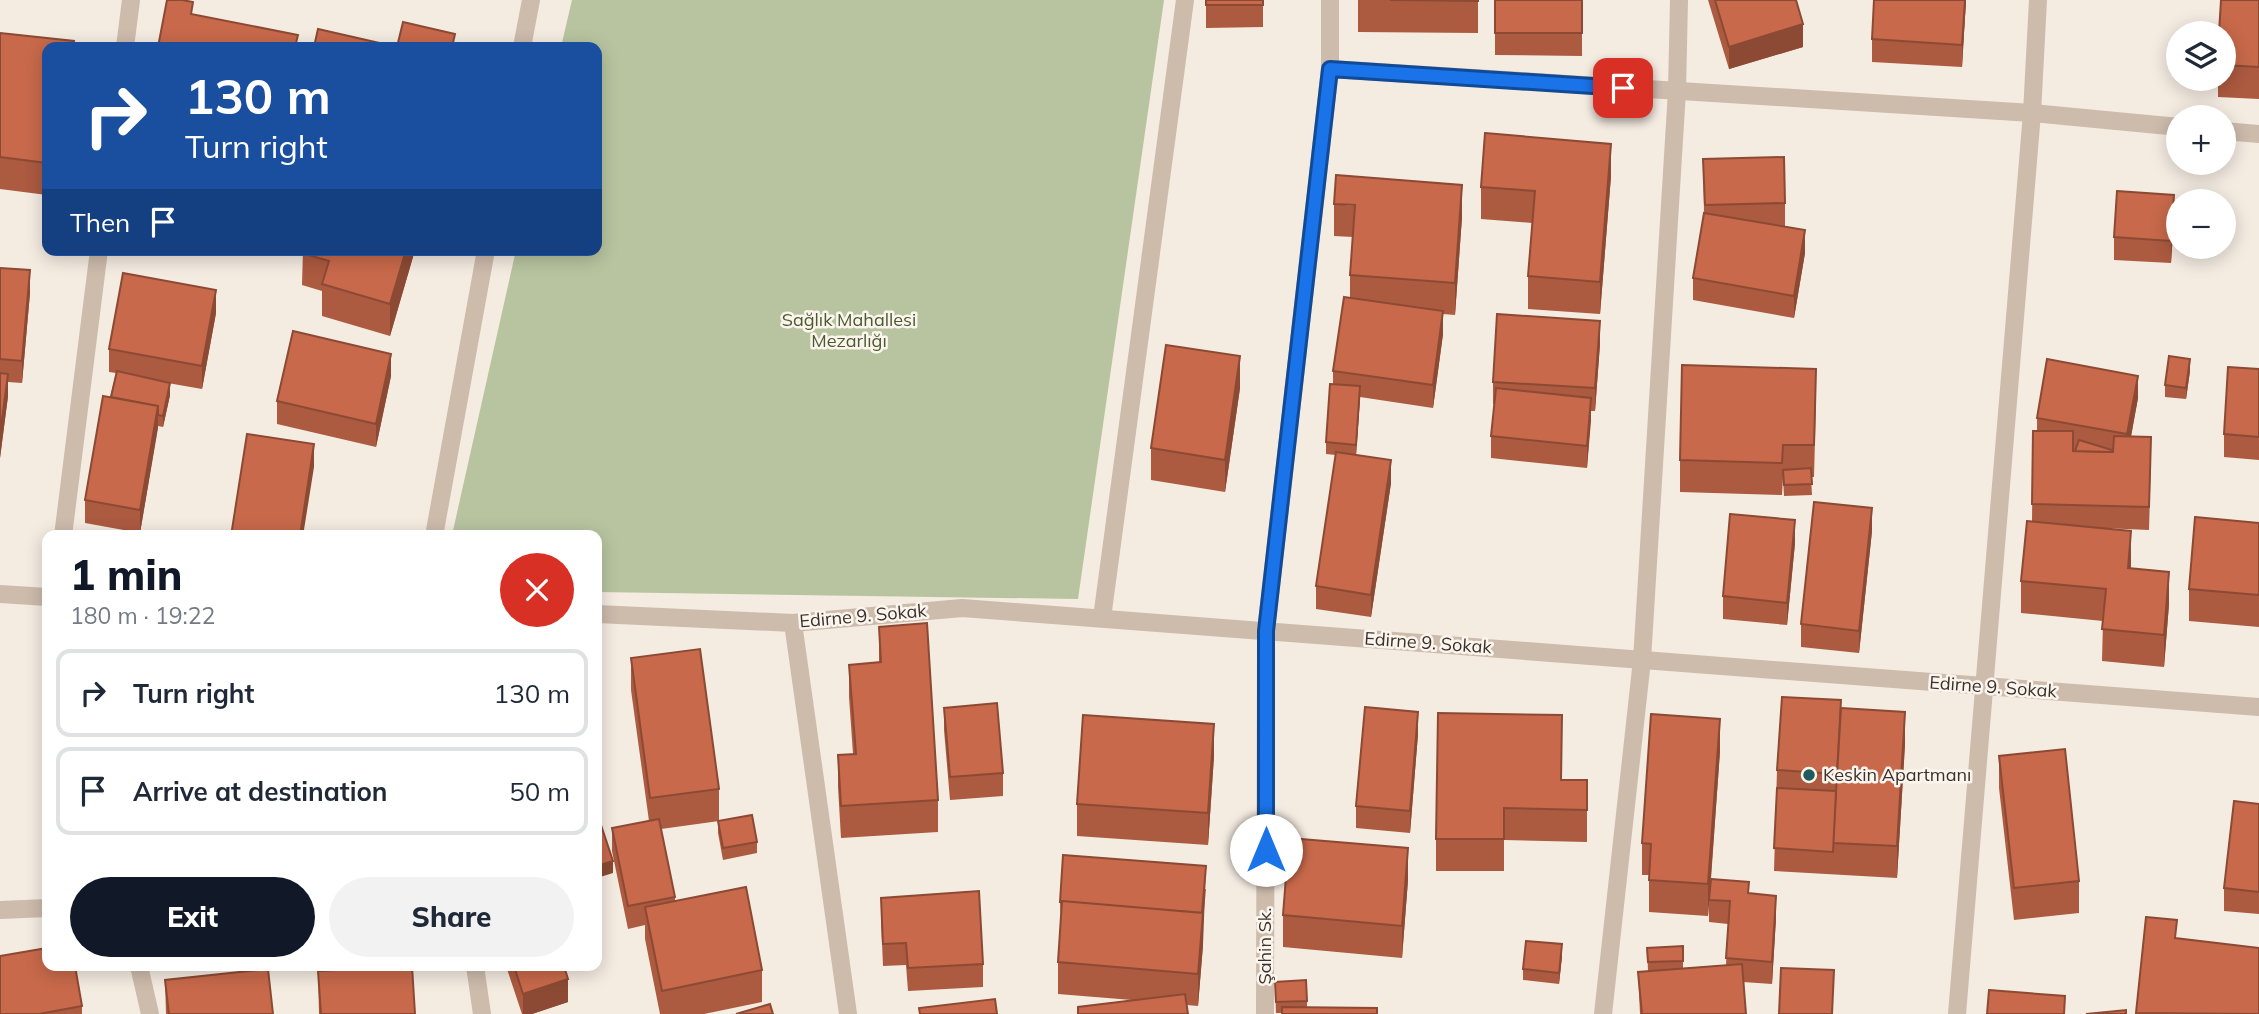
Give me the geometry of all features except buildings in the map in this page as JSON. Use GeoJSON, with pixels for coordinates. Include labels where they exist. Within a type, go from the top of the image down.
{"type":"FeatureCollection","features":[{"type":"Feature","properties":{"kind":"street"},"geometry":{"type":"LineString","coordinates":[[126,42],[131,0]]}},
{"type":"Feature","properties":{"kind":"street"},"geometry":{"type":"LineString","coordinates":[[523,42],[531,0]]}},
{"type":"Feature","properties":{"kind":"street"},"geometry":{"type":"LineString","coordinates":[[1102,618],[1185,0]]}},
{"type":"Feature","properties":{"kind":"street","name":"Şahin Sk."},"geometry":{"type":"LineString","coordinates":[[1265,1014],[1266,631],[1330,69],[1329,0]]}},
{"type":"Feature","properties":{"kind":"street"},"geometry":{"type":"LineString","coordinates":[[1603,1014],[1642,660],[1677,91],[1679,0]]}},
{"type":"Feature","properties":{"kind":"street"},"geometry":{"type":"LineString","coordinates":[[1957,1014],[2032,113],[2038,0]]}},
{"type":"Feature","properties":{"kind":"street"},"geometry":{"type":"LineString","coordinates":[[1330,69],[2032,113],[2166,126]]}},
{"type":"Feature","properties":{"kind":"street"},"geometry":{"type":"LineString","coordinates":[[2236,132],[2259,134]]}},
{"type":"Feature","properties":{"kind":"street"},"geometry":{"type":"LineString","coordinates":[[64,530],[98,256]]}},
{"type":"Feature","properties":{"kind":"street"},"geometry":{"type":"LineString","coordinates":[[435,530],[485,256]]}},
{"type":"Feature","properties":{"kind":"street"},"geometry":{"type":"LineString","coordinates":[[0,594],[42,597]]}},
{"type":"Feature","properties":{"kind":"street","name":"Edirne 9. Sokak"},"geometry":{"type":"LineString","coordinates":[[602,614],[793,623],[962,608],[2259,707]]}},
{"type":"Feature","properties":{"kind":"street"},"geometry":{"type":"LineString","coordinates":[[793,623],[848,1014]]}},
{"type":"Feature","properties":{"kind":"street"},"geometry":{"type":"LineString","coordinates":[[0,910],[42,908]]}},
{"type":"Feature","properties":{"kind":"street"},"geometry":{"type":"LineString","coordinates":[[140,971],[150,1014]]}},
{"type":"Feature","properties":{"kind":"street"},"geometry":{"type":"LineString","coordinates":[[476,971],[482,1014]]}},
{"type":"Feature","properties":{"kind":"green space","name":"Sağlık Mahallesi Mezarlığı"},"geometry":{"type":"Polygon","coordinates":[[[572,0],[1164,0],[1078,599],[602,592],[602,530],[453,530],[515,256],[602,256],[602,42],[562,42],[572,0]]]}},
{"type":"Feature","properties":{"kind":"place","name":"Keskin Apartmanı"},"geometry":{"type":"Point","coordinates":[1809,775]}},
{"type":"Feature","properties":{"kind":"route"},"geometry":{"type":"LineString","coordinates":[[1266,850],[1266,631],[1330,69],[1623,88]]}}]}
